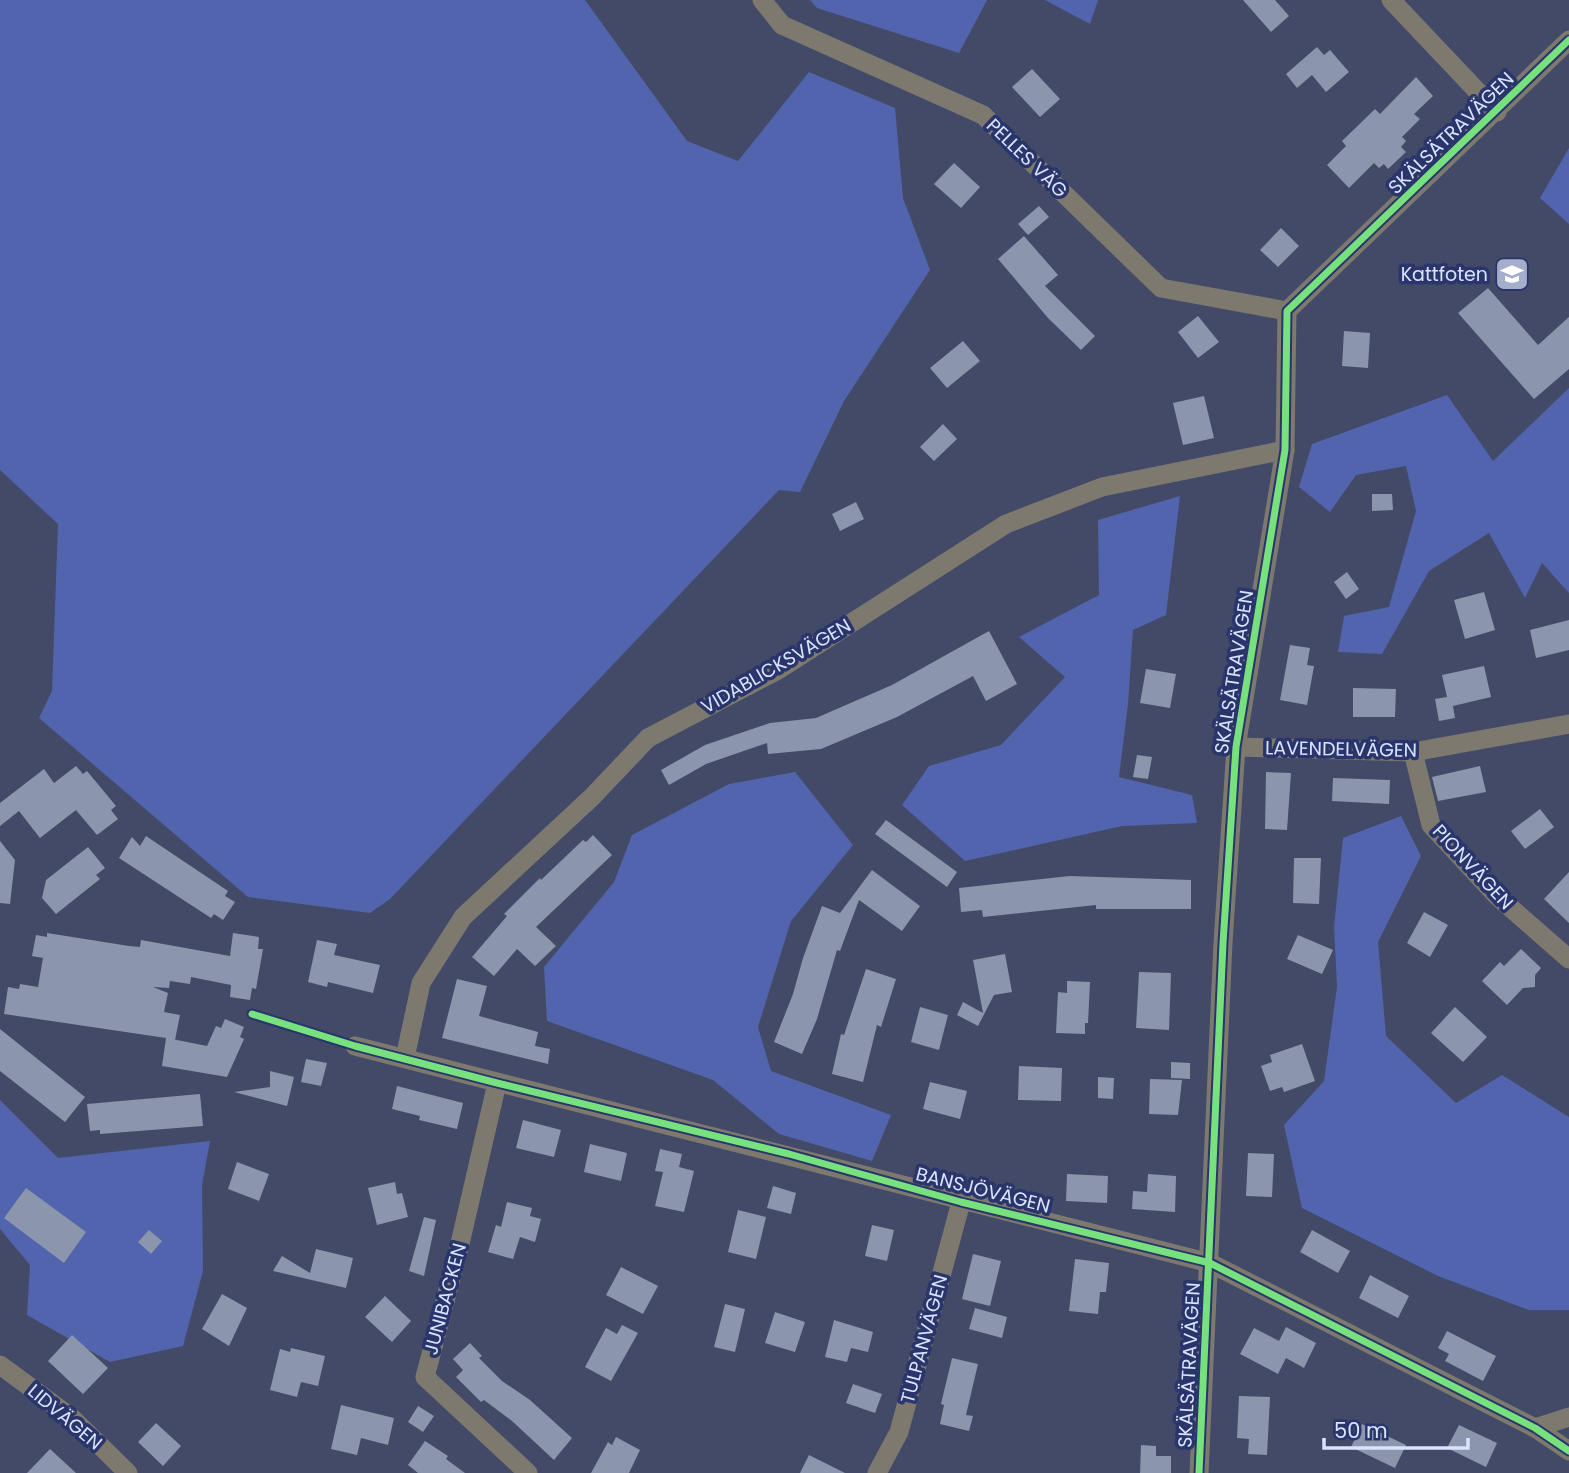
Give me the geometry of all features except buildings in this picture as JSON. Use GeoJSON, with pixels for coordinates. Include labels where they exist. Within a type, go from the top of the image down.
{"type":"FeatureCollection","features":[{"type":"Feature","properties":{"kind":"street","name":"PELLES VÄG"},"geometry":{"type":"LineString","coordinates":[[762,0],[782,25],[983,115],[1161,288],[1287,312]]}},
{"type":"Feature","properties":{"kind":"street"},"geometry":{"type":"LineString","coordinates":[[1391,0],[1497,112]]}},
{"type":"Feature","properties":{"kind":"street","name":"SKÄLSÄTRAVÄGEN"},"geometry":{"type":"LineString","coordinates":[[1199,1473],[1223,943],[1236,747],[1285,450],[1287,312],[1569,40]]}},
{"type":"Feature","properties":{"kind":"street","name":"VIDABLICKSVÄGEN"},"geometry":{"type":"LineString","coordinates":[[405,1058],[421,983],[463,917],[592,797],[648,738],[778,670],[1006,524],[1102,487],[1285,450]]}},
{"type":"Feature","properties":{"kind":"street","name":"LAVENDELVÄGEN"},"geometry":{"type":"LineString","coordinates":[[1236,747],[1413,752],[1569,724]]}},
{"type":"Feature","properties":{"kind":"street","name":"PIONVÄGEN"},"geometry":{"type":"LineString","coordinates":[[1413,752],[1431,825],[1496,895],[1569,960]]}},
{"type":"Feature","properties":{"kind":"street","name":"BANSJÖVÄGEN"},"geometry":{"type":"LineString","coordinates":[[355,1046],[789,1154],[961,1202],[1210,1263],[1535,1428],[1569,1451]]}},
{"type":"Feature","properties":{"kind":"street","name":"JUNIBACKEN"},"geometry":{"type":"LineString","coordinates":[[496,1083],[459,1248],[425,1377],[527,1473]]}},
{"type":"Feature","properties":{"kind":"street","name":"TULPANVÄGEN"},"geometry":{"type":"LineString","coordinates":[[877,1473],[899,1432],[961,1202]]}},
{"type":"Feature","properties":{"kind":"street","name":"LIDVÄGEN"},"geometry":{"type":"LineString","coordinates":[[0,1365],[72,1418],[128,1473]]}},
{"type":"Feature","properties":{"kind":"street"},"geometry":{"type":"LineString","coordinates":[[1535,1428],[1569,1417]]}},
{"type":"Feature","properties":{"kind":"shaded area"},"geometry":{"type":"Polygon","coordinates":[[[0,0],[585,0],[687,141],[738,161],[809,72],[895,108],[903,198],[930,270],[844,401],[800,492],[779,490],[390,899],[370,913],[248,897],[39,718],[52,691],[58,524],[0,470],[0,0]]]}},
{"type":"Feature","properties":{"kind":"shaded area"},"geometry":{"type":"Polygon","coordinates":[[[810,0],[987,0],[959,53],[817,8],[810,0]]]}},
{"type":"Feature","properties":{"kind":"shaded area"},"geometry":{"type":"Polygon","coordinates":[[[1045,0],[1098,0],[1090,24],[1045,0]]]}},
{"type":"Feature","properties":{"kind":"shaded area"},"geometry":{"type":"Polygon","coordinates":[[[1569,148],[1569,224],[1540,198],[1569,148]]]}},
{"type":"Feature","properties":{"kind":"shaded area"},"geometry":{"type":"Polygon","coordinates":[[[1569,388],[1569,593],[1542,563],[1525,598],[1489,533],[1429,571],[1382,654],[1338,652],[1344,616],[1389,607],[1416,511],[1406,466],[1356,475],[1330,512],[1299,487],[1312,444],[1447,395],[1493,461],[1569,388]]]}},
{"type":"Feature","properties":{"kind":"shaded area"},"geometry":{"type":"Polygon","coordinates":[[[1180,496],[1166,615],[1133,630],[1119,777],[1192,795],[1197,823],[1122,826],[965,861],[902,805],[929,766],[1001,745],[1065,677],[1019,637],[1099,595],[1098,520],[1180,496]]]}},
{"type":"Feature","properties":{"kind":"shaded area"},"geometry":{"type":"Polygon","coordinates":[[[795,772],[853,845],[791,921],[758,1027],[771,1071],[891,1115],[872,1161],[779,1134],[713,1080],[547,1021],[544,967],[614,882],[632,835],[729,784],[795,772]]]}},
{"type":"Feature","properties":{"kind":"shaded area"},"geometry":{"type":"Polygon","coordinates":[[[1401,816],[1421,856],[1378,942],[1386,1036],[1456,1103],[1502,1075],[1569,1117],[1569,1310],[1529,1310],[1438,1276],[1302,1208],[1284,1125],[1324,1081],[1337,987],[1334,927],[1343,838],[1401,816]]]}},
{"type":"Feature","properties":{"kind":"shaded area"},"geometry":{"type":"Polygon","coordinates":[[[0,1100],[58,1158],[210,1141],[202,1185],[203,1271],[183,1346],[110,1362],[27,1315],[30,1265],[0,1229],[0,1100]]]}},
{"type":"Feature","properties":{"kind":"cycle path"},"geometry":{"type":"LineString","coordinates":[[1199,1473],[1223,943],[1236,747],[1285,450],[1287,311],[1569,40]]}},
{"type":"Feature","properties":{"kind":"cycle path"},"geometry":{"type":"LineString","coordinates":[[252,1014],[355,1046],[497,1083],[789,1154],[961,1202],[1210,1263],[1535,1428],[1569,1451]]}},
{"type":"Feature","properties":{"kind":"place","name":"Kattfoten"},"geometry":{"type":"Point","coordinates":[1512,274]}}]}
